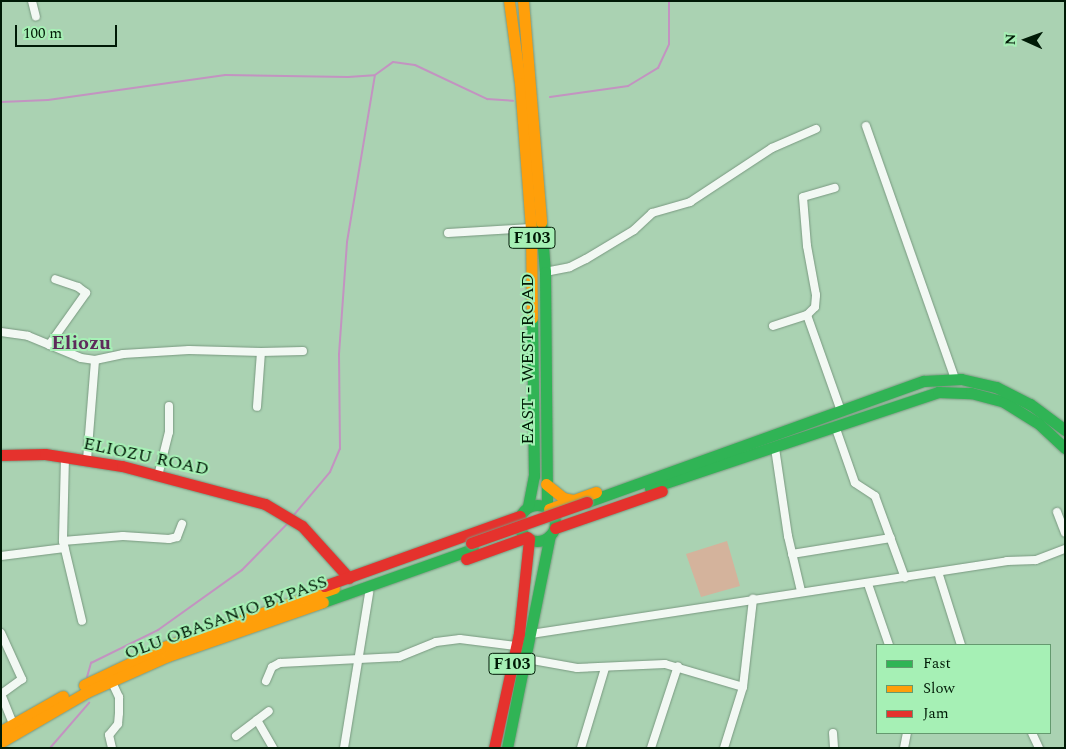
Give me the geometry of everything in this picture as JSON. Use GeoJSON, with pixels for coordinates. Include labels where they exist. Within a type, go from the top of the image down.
{"type":"FeatureCollection","features":[{"type":"Feature","properties":{"kind":"main road","name":"EAST - WEST ROAD"},"geometry":{"type":"LineString","coordinates":[[509,1],[520,83],[532,228],[534,476],[528,506]]}},
{"type":"Feature","properties":{"kind":"main road","name":"EAST - WEST ROAD"},"geometry":{"type":"LineString","coordinates":[[523,1],[545,272],[546,484],[548,508]]}},
{"type":"Feature","properties":{"kind":"main road"},"geometry":{"type":"LineString","coordinates":[[239,624],[299,616],[528,538],[540,540],[552,531],[727,469],[775,448],[786,436],[841,411],[924,382],[955,379],[977,382],[1012,393],[1046,414],[1065,430]]}},
{"type":"Feature","properties":{"kind":"main road"},"geometry":{"type":"LineString","coordinates":[[528,506],[548,508],[721,449],[835,426],[921,396],[971,392],[1020,411],[1065,448]]}},
{"type":"Feature","properties":{"kind":"main road","name":"OLU OBASANJO BYPASS"},"geometry":{"type":"LineString","coordinates":[[1,742],[111,680],[239,624],[472,546],[786,436]]}},
{"type":"Feature","properties":{"kind":"main road","name":"ELIOZU ROAD"},"geometry":{"type":"LineString","coordinates":[[1,455],[65,456],[158,476],[250,500],[280,511],[302,526],[349,578]]}},
{"type":"Feature","properties":{"kind":"main road"},"geometry":{"type":"LineString","coordinates":[[546,484],[564,498],[573,500]]}},
{"type":"Feature","properties":{"kind":"main road","name":"F103"},"geometry":{"type":"LineString","coordinates":[[494,748],[516,646],[527,580],[528,538],[521,530],[520,516],[528,506]]}},
{"type":"Feature","properties":{"kind":"main road","name":"F103"},"geometry":{"type":"LineString","coordinates":[[507,748],[527,659],[542,564],[552,531],[554,516],[548,508]]}},
{"type":"Feature","properties":{"kind":"main road"},"geometry":{"type":"LineString","coordinates":[[1,731],[136,659],[239,624],[349,578],[520,516]]}},
{"type":"Feature","properties":{"kind":"street"},"geometry":{"type":"LineString","coordinates":[[32,1],[36,17]]}},
{"type":"Feature","properties":{"kind":"street"},"geometry":{"type":"LineString","coordinates":[[866,126],[955,379]]}},
{"type":"Feature","properties":{"kind":"street"},"geometry":{"type":"LineString","coordinates":[[545,272],[586,259],[634,230],[652,213],[690,202],[772,148],[816,130]]}},
{"type":"Feature","properties":{"kind":"street"},"geometry":{"type":"LineString","coordinates":[[773,326],[807,315],[815,308],[816,295],[807,246],[803,197],[835,188]]}},
{"type":"Feature","properties":{"kind":"street"},"geometry":{"type":"LineString","coordinates":[[448,233],[532,228]]}},
{"type":"Feature","properties":{"kind":"street"},"geometry":{"type":"LineString","coordinates":[[49,345],[86,293],[78,287],[55,279]]}},
{"type":"Feature","properties":{"kind":"street"},"geometry":{"type":"LineString","coordinates":[[807,315],[841,411]]}},
{"type":"Feature","properties":{"kind":"street"},"geometry":{"type":"LineString","coordinates":[[1,332],[28,336],[95,360],[123,354],[189,350],[303,351]]}},
{"type":"Feature","properties":{"kind":"street"},"geometry":{"type":"LineString","coordinates":[[257,407],[261,352]]}},
{"type":"Feature","properties":{"kind":"street"},"geometry":{"type":"LineString","coordinates":[[87,460],[95,360]]}},
{"type":"Feature","properties":{"kind":"street"},"geometry":{"type":"LineString","coordinates":[[158,476],[169,432],[169,406]]}},
{"type":"Feature","properties":{"kind":"street"},"geometry":{"type":"LineString","coordinates":[[835,426],[855,483],[875,496],[905,578]]}},
{"type":"Feature","properties":{"kind":"street"},"geometry":{"type":"LineString","coordinates":[[775,448],[792,554],[801,591]]}},
{"type":"Feature","properties":{"kind":"street"},"geometry":{"type":"LineString","coordinates":[[65,456],[63,545],[82,621]]}},
{"type":"Feature","properties":{"kind":"street"},"geometry":{"type":"LineString","coordinates":[[1057,512],[1065,533]]}},
{"type":"Feature","properties":{"kind":"street"},"geometry":{"type":"LineString","coordinates":[[1,556],[123,536],[169,539],[177,537],[182,524]]}},
{"type":"Feature","properties":{"kind":"street"},"geometry":{"type":"LineString","coordinates":[[792,554],[891,538]]}},
{"type":"Feature","properties":{"kind":"street"},"geometry":{"type":"LineString","coordinates":[[531,634],[801,591],[868,584],[1007,561],[1036,560],[1065,549]]}},
{"type":"Feature","properties":{"kind":"street"},"geometry":{"type":"LineString","coordinates":[[938,572],[961,644]]}},
{"type":"Feature","properties":{"kind":"street"},"geometry":{"type":"LineString","coordinates":[[868,584],[889,644]]}},
{"type":"Feature","properties":{"kind":"street"},"geometry":{"type":"LineString","coordinates":[[344,748],[369,592]]}},
{"type":"Feature","properties":{"kind":"street"},"geometry":{"type":"LineString","coordinates":[[724,748],[743,687],[753,599]]}},
{"type":"Feature","properties":{"kind":"street"},"geometry":{"type":"LineString","coordinates":[[1,633],[22,679],[1,694],[13,724]]}},
{"type":"Feature","properties":{"kind":"street"},"geometry":{"type":"LineString","coordinates":[[266,681],[272,667],[280,663],[358,662],[399,657],[436,642],[460,639],[516,646]]}},
{"type":"Feature","properties":{"kind":"street"},"geometry":{"type":"LineString","coordinates":[[527,659],[577,668],[666,664],[678,666],[743,687]]}},
{"type":"Feature","properties":{"kind":"street"},"geometry":{"type":"LineString","coordinates":[[651,748],[678,666]]}},
{"type":"Feature","properties":{"kind":"street"},"geometry":{"type":"LineString","coordinates":[[581,748],[605,668]]}},
{"type":"Feature","properties":{"kind":"street"},"geometry":{"type":"LineString","coordinates":[[111,680],[119,697],[118,724],[110,735],[112,748]]}},
{"type":"Feature","properties":{"kind":"street"},"geometry":{"type":"LineString","coordinates":[[236,736],[269,711]]}},
{"type":"Feature","properties":{"kind":"street"},"geometry":{"type":"LineString","coordinates":[[257,720],[273,748]]}},
{"type":"Feature","properties":{"kind":"street"},"geometry":{"type":"LineString","coordinates":[[833,733],[834,748]]}},
{"type":"Feature","properties":{"kind":"street"},"geometry":{"type":"LineString","coordinates":[[904,748],[907,734]]}},
{"type":"Feature","properties":{"kind":"street"},"geometry":{"type":"LineString","coordinates":[[1032,734],[1039,748]]}},
{"type":"Feature","properties":{"kind":"shaded area"},"geometry":{"type":"Polygon","coordinates":[[[727,541],[740,586],[701,597],[686,554],[727,541]]]}},
{"type":"Feature","properties":{"kind":"waterway"},"geometry":{"type":"LineString","coordinates":[[550,97],[628,86],[658,68],[669,44],[669,1]]}},
{"type":"Feature","properties":{"kind":"waterway"},"geometry":{"type":"LineString","coordinates":[[293,516],[330,472],[340,449],[339,354],[347,242],[375,75],[393,62],[415,65],[487,99],[513,101]]}},
{"type":"Feature","properties":{"kind":"waterway"},"geometry":{"type":"LineString","coordinates":[[1,102],[48,100],[225,75],[348,77],[374,75]]}},
{"type":"Feature","properties":{"kind":"waterway"},"geometry":{"type":"LineString","coordinates":[[87,677],[91,663],[158,630],[242,570],[289,522]]}},
{"type":"Feature","properties":{"kind":"waterway"},"geometry":{"type":"LineString","coordinates":[[50,748],[89,703]]}},
{"type":"Feature","properties":{"kind":"traffic: fast"},"geometry":{"type":"LineString","coordinates":[[541,222],[545,272],[547,507]]}},
{"type":"Feature","properties":{"kind":"traffic: fast"},"geometry":{"type":"LineString","coordinates":[[528,506],[534,476],[532,318]]}},
{"type":"Feature","properties":{"kind":"traffic: fast"},"geometry":{"type":"LineString","coordinates":[[587,502],[924,381],[961,379],[996,387],[1030,404],[1065,430]]}},
{"type":"Feature","properties":{"kind":"traffic: fast"},"geometry":{"type":"LineString","coordinates":[[650,488],[938,392],[971,393],[1004,402],[1038,423],[1065,448]]}},
{"type":"Feature","properties":{"kind":"traffic: fast"},"geometry":{"type":"LineString","coordinates":[[537,505],[544,506],[550,510],[554,516],[555,523],[554,530],[550,536],[544,540],[537,541],[530,540],[524,536],[520,530],[519,523],[520,516],[524,510],[530,506],[537,505]]}},
{"type":"Feature","properties":{"kind":"traffic: fast"},"geometry":{"type":"LineString","coordinates":[[507,748],[550,535]]}},
{"type":"Feature","properties":{"kind":"traffic: fast"},"geometry":{"type":"LineString","coordinates":[[323,602],[473,549]]}},
{"type":"Feature","properties":{"kind":"traffic: slow"},"geometry":{"type":"LineString","coordinates":[[509,1],[520,83],[531,228],[532,318]]}},
{"type":"Feature","properties":{"kind":"traffic: slow"},"geometry":{"type":"LineString","coordinates":[[523,1],[541,222]]}},
{"type":"Feature","properties":{"kind":"traffic: slow"},"geometry":{"type":"LineString","coordinates":[[546,484],[563,498],[573,500]]}},
{"type":"Feature","properties":{"kind":"traffic: slow"},"geometry":{"type":"LineString","coordinates":[[549,509],[596,492]]}},
{"type":"Feature","properties":{"kind":"traffic: slow"},"geometry":{"type":"LineString","coordinates":[[84,685],[164,647],[334,588]]}},
{"type":"Feature","properties":{"kind":"traffic: slow"},"geometry":{"type":"LineString","coordinates":[[1,742],[87,692],[168,656],[323,602]]}},
{"type":"Feature","properties":{"kind":"traffic: slow"},"geometry":{"type":"LineString","coordinates":[[1,731],[63,696]]}},
{"type":"Feature","properties":{"kind":"traffic: jam"},"geometry":{"type":"LineString","coordinates":[[1,455],[45,454],[122,466],[265,504],[302,526],[349,578]]}},
{"type":"Feature","properties":{"kind":"traffic: jam"},"geometry":{"type":"LineString","coordinates":[[555,528],[662,491]]}},
{"type":"Feature","properties":{"kind":"traffic: jam"},"geometry":{"type":"LineString","coordinates":[[471,543],[587,502]]}},
{"type":"Feature","properties":{"kind":"traffic: jam"},"geometry":{"type":"LineString","coordinates":[[324,586],[520,516]]}},
{"type":"Feature","properties":{"kind":"traffic: jam"},"geometry":{"type":"LineString","coordinates":[[466,559],[527,537]]}},
{"type":"Feature","properties":{"kind":"traffic: jam"},"geometry":{"type":"LineString","coordinates":[[494,748],[519,633],[529,539]]}},
{"type":"Feature","properties":{"kind":"district","name":"Eliozu"},"geometry":{"type":"Point","coordinates":[81,343]}}]}
